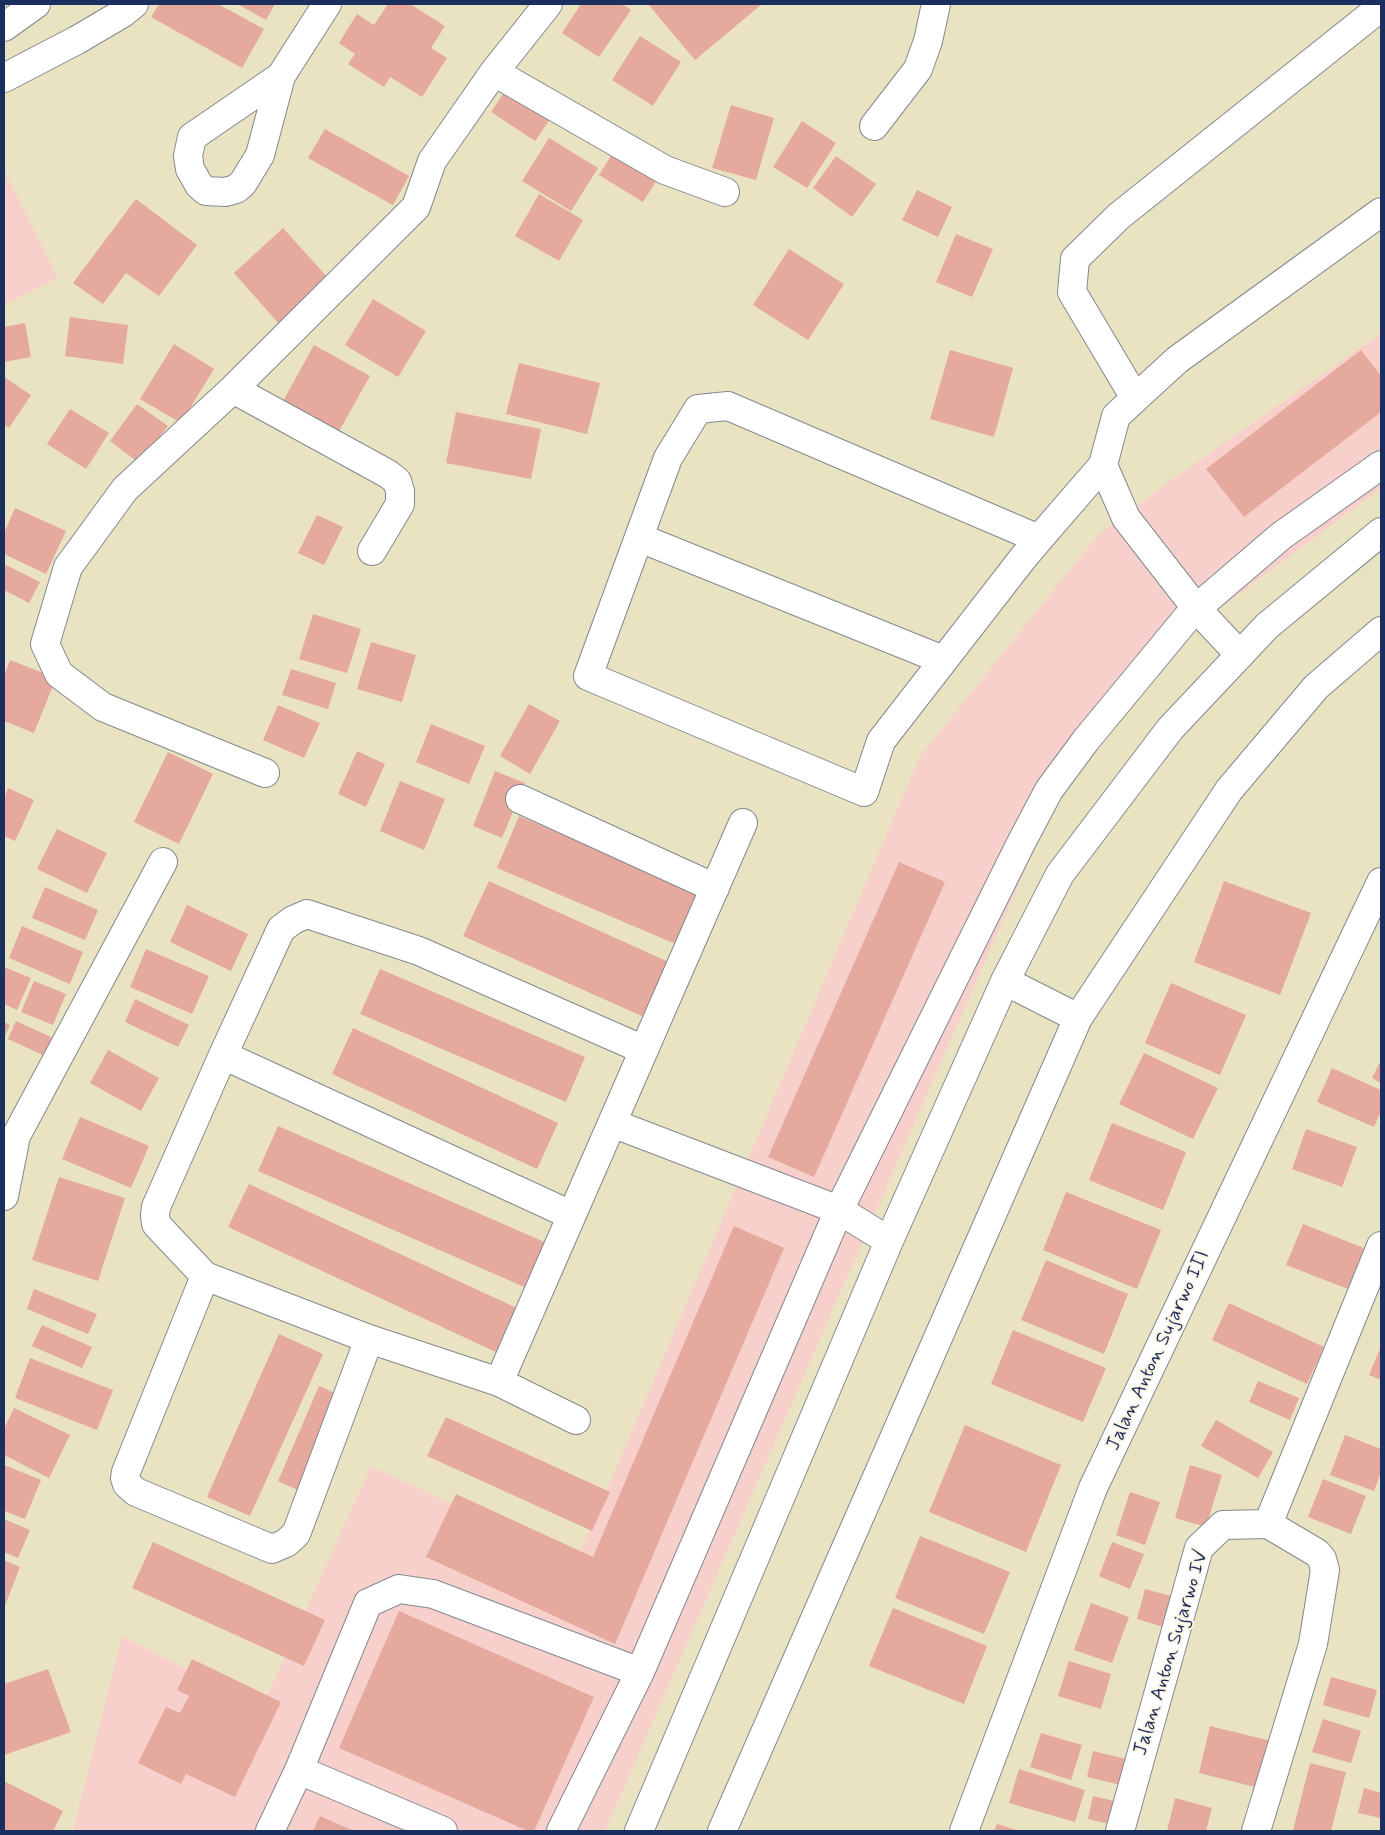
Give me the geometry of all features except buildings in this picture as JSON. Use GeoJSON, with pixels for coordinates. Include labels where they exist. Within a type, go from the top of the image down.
{"type":"FeatureCollection","features":[{"type":"Feature","properties":{"kind":"street"},"geometry":{"type":"LineString","coordinates":[[4,27],[36,4]]}},
{"type":"Feature","properties":{"kind":"street"},"geometry":{"type":"LineString","coordinates":[[281,76],[327,4]]}},
{"type":"Feature","properties":{"kind":"street"},"geometry":{"type":"LineString","coordinates":[[265,773],[103,707],[59,674],[45,644],[68,567],[125,489],[232,389],[416,207],[432,161],[494,72],[548,4]]}},
{"type":"Feature","properties":{"kind":"street"},"geometry":{"type":"LineString","coordinates":[[874,126],[918,70],[928,41],[936,4]]}},
{"type":"Feature","properties":{"kind":"street"},"geometry":{"type":"LineString","coordinates":[[4,78],[77,40],[123,7]]}},
{"type":"Feature","properties":{"kind":"street"},"geometry":{"type":"LineString","coordinates":[[1135,398],[1072,292],[1075,259],[1120,216],[1381,7]]}},
{"type":"Feature","properties":{"kind":"street"},"geometry":{"type":"LineString","coordinates":[[494,72],[665,170],[725,192]]}},
{"type":"Feature","properties":{"kind":"street"},"geometry":{"type":"LineString","coordinates":[[1039,539],[728,406],[698,409],[668,458],[588,676],[864,792],[881,741],[1039,539],[1103,466],[1116,416],[1177,360],[1381,212]]}},
{"type":"Feature","properties":{"kind":"street"},"geometry":{"type":"LineString","coordinates":[[232,389],[388,474],[397,481],[400,491],[400,504],[372,551]]}},
{"type":"Feature","properties":{"kind":"street"},"geometry":{"type":"LineString","coordinates":[[561,1831],[640,1672],[839,1210],[1049,790],[1086,740],[1191,612],[1281,536],[1381,465]]}},
{"type":"Feature","properties":{"kind":"street"},"geometry":{"type":"LineString","coordinates":[[1103,466],[1126,518],[1196,608],[1240,655]]}},
{"type":"Feature","properties":{"kind":"street"},"geometry":{"type":"LineString","coordinates":[[639,1831],[889,1241],[1005,981],[1060,874],[1170,729],[1267,626],[1381,532]]}},
{"type":"Feature","properties":{"kind":"street"},"geometry":{"type":"LineString","coordinates":[[640,538],[943,660]]}},
{"type":"Feature","properties":{"kind":"street"},"geometry":{"type":"LineString","coordinates":[[722,1831],[1078,1018],[1229,790],[1316,687],[1381,631]]}},
{"type":"Feature","properties":{"kind":"street"},"geometry":{"type":"LineString","coordinates":[[520,799],[715,888]]}},
{"type":"Feature","properties":{"kind":"street"},"geometry":{"type":"LineString","coordinates":[[499,1382],[743,823]]}},
{"type":"Feature","properties":{"kind":"street"},"geometry":{"type":"LineString","coordinates":[[4,1196],[10,1134],[163,862]]}},
{"type":"Feature","properties":{"kind":"street","name":"Jalan Anton Sujarwo III"},"geometry":{"type":"LineString","coordinates":[[964,1831],[1094,1488],[1381,882]]}},
{"type":"Feature","properties":{"kind":"street"},"geometry":{"type":"LineString","coordinates":[[576,1420],[499,1382],[369,1338],[206,1276],[156,1224],[154,1215],[223,1055],[281,928],[307,914],[419,951],[644,1050]]}},
{"type":"Feature","properties":{"kind":"street"},"geometry":{"type":"LineString","coordinates":[[1005,981],[1078,1018]]}},
{"type":"Feature","properties":{"kind":"street"},"geometry":{"type":"LineString","coordinates":[[223,1055],[572,1215]]}},
{"type":"Feature","properties":{"kind":"street"},"geometry":{"type":"LineString","coordinates":[[612,1123],[839,1210],[889,1241]]}},
{"type":"Feature","properties":{"kind":"street"},"geometry":{"type":"LineString","coordinates":[[1256,1831],[1313,1644],[1325,1570],[1322,1559],[1317,1553],[1268,1524],[1381,1246]]}},
{"type":"Feature","properties":{"kind":"street"},"geometry":{"type":"LineString","coordinates":[[206,1276],[125,1478],[127,1484],[136,1492],[272,1548],[286,1543],[296,1534],[369,1338]]}},
{"type":"Feature","properties":{"kind":"street","name":"Jalan Anton Sujarwo IV"},"geometry":{"type":"LineString","coordinates":[[1120,1831],[1199,1548],[1223,1525],[1268,1524]]}},
{"type":"Feature","properties":{"kind":"street"},"geometry":{"type":"LineString","coordinates":[[270,1831],[299,1770],[368,1603],[399,1589],[433,1594],[640,1672]]}},
{"type":"Feature","properties":{"kind":"street"},"geometry":{"type":"LineString","coordinates":[[299,1770],[443,1831]]}},
{"type":"Feature","properties":{"kind":"shaded area"},"geometry":{"type":"Polygon","coordinates":[[[4,170],[58,278],[4,305],[4,170]]]}},
{"type":"Feature","properties":{"kind":"shaded area"},"geometry":{"type":"Polygon","coordinates":[[[1381,333],[1381,488],[1191,630],[1061,788],[605,1831],[73,1831],[122,1636],[262,1707],[371,1466],[576,1562],[920,756],[1099,534],[1173,479],[1381,333]]]}}]}
